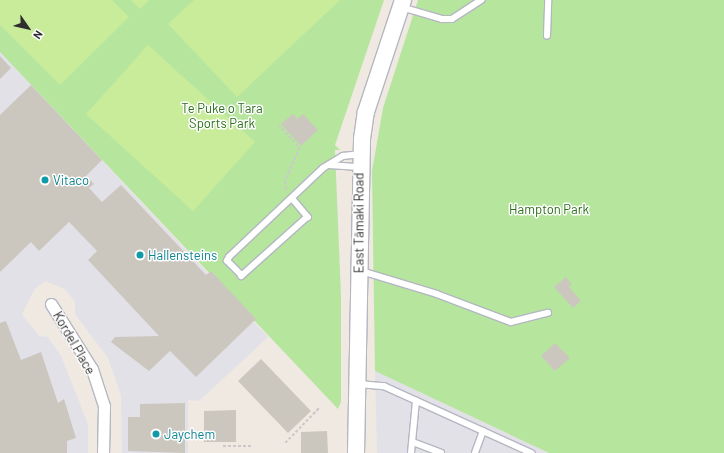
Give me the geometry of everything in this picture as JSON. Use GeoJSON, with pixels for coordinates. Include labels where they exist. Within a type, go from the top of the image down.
{"type":"FeatureCollection","features":[{"type":"Feature","properties":{"kind":"main road","name":"East Tāmaki Road"},"geometry":{"type":"LineString","coordinates":[[356,453],[360,160],[366,112],[402,3]]}},
{"type":"Feature","properties":{"kind":"street","name":"Kordel Place"},"geometry":{"type":"LineString","coordinates":[[51,304],[92,369],[104,406],[103,453]]}},
{"type":"Feature","properties":{"kind":"lane"},"geometry":{"type":"LineString","coordinates":[[402,3],[442,19],[452,18],[481,0]]}},
{"type":"Feature","properties":{"kind":"lane"},"geometry":{"type":"LineString","coordinates":[[547,36],[548,0]]}},
{"type":"Feature","properties":{"kind":"lane"},"geometry":{"type":"LineString","coordinates":[[292,198],[308,217],[242,276],[227,261],[228,257],[292,198],[329,165],[343,156],[360,160]]}},
{"type":"Feature","properties":{"kind":"lane"},"geometry":{"type":"LineString","coordinates":[[329,165],[360,160]]}},
{"type":"Feature","properties":{"kind":"lane"},"geometry":{"type":"LineString","coordinates":[[358,270],[438,294],[511,322],[548,313]]}},
{"type":"Feature","properties":{"kind":"lane"},"geometry":{"type":"LineString","coordinates":[[358,384],[384,386],[532,453]]}},
{"type":"Feature","properties":{"kind":"lane"},"geometry":{"type":"LineString","coordinates":[[411,453],[416,401]]}},
{"type":"Feature","properties":{"kind":"lane"},"geometry":{"type":"LineString","coordinates":[[475,453],[483,431]]}},
{"type":"Feature","properties":{"kind":"lane"},"geometry":{"type":"LineString","coordinates":[[412,442],[441,453]]}},
{"type":"Feature","properties":{"kind":"path"},"geometry":{"type":"LineString","coordinates":[[279,125],[300,148],[285,182],[292,198]]}},
{"type":"Feature","properties":{"kind":"path"},"geometry":{"type":"LineString","coordinates":[[285,443],[319,408]]}},
{"type":"Feature","properties":{"kind":"path"},"geometry":{"type":"LineString","coordinates":[[223,446],[251,446]]}},
{"type":"Feature","properties":{"kind":"shaded area"},"geometry":{"type":"Polygon","coordinates":[[[0,52],[268,337],[199,401],[188,400],[188,453],[122,453],[121,395],[108,358],[75,314],[75,302],[65,289],[45,281],[34,290],[22,314],[39,336],[48,337],[61,356],[88,424],[88,453],[0,453],[0,52]]]}},
{"type":"Feature","properties":{"kind":"shaded area"},"geometry":{"type":"Polygon","coordinates":[[[375,371],[549,453],[377,453],[375,371]]]}},
{"type":"Feature","properties":{"kind":"green space","name":"Te Puke o Tara Sports Park"},"geometry":{"type":"Polygon","coordinates":[[[0,0],[384,0],[335,145],[340,150],[335,150],[341,296],[341,402],[338,409],[0,52],[0,0]]]}},
{"type":"Feature","properties":{"kind":"green space"},"geometry":{"type":"Polygon","coordinates":[[[0,0],[112,0],[129,17],[60,85],[0,25],[0,0]]]}},
{"type":"Feature","properties":{"kind":"green space"},"geometry":{"type":"Polygon","coordinates":[[[131,0],[149,0],[140,9],[131,0]]]}},
{"type":"Feature","properties":{"kind":"green space"},"geometry":{"type":"Polygon","coordinates":[[[194,0],[340,0],[237,97],[168,24],[194,0]]]}},
{"type":"Feature","properties":{"kind":"green space","name":"Hampton Park"},"geometry":{"type":"Polygon","coordinates":[[[418,0],[724,0],[724,453],[549,453],[375,371],[372,171],[383,108],[418,0]]]}},
{"type":"Feature","properties":{"kind":"green space"},"geometry":{"type":"Polygon","coordinates":[[[148,45],[255,142],[193,211],[86,114],[148,45]]]}},
{"type":"Feature","properties":{"kind":"building"},"geometry":{"type":"Polygon","coordinates":[[[0,56],[11,68],[0,79],[0,56]]]}},
{"type":"Feature","properties":{"kind":"building"},"geometry":{"type":"Polygon","coordinates":[[[31,85],[102,160],[86,176],[94,184],[89,188],[102,202],[121,185],[206,275],[211,271],[256,319],[196,377],[170,351],[149,371],[111,342],[115,337],[159,336],[88,260],[97,251],[69,222],[39,251],[31,242],[0,272],[0,115],[31,85]]]}},
{"type":"Feature","properties":{"kind":"building"},"geometry":{"type":"Polygon","coordinates":[[[293,114],[297,119],[303,114],[318,130],[301,146],[281,124],[293,114]]]}},
{"type":"Feature","properties":{"kind":"building"},"geometry":{"type":"Polygon","coordinates":[[[566,277],[572,285],[569,287],[581,301],[573,308],[554,287],[566,277]]]}},
{"type":"Feature","properties":{"kind":"building"},"geometry":{"type":"Polygon","coordinates":[[[6,321],[21,360],[41,352],[58,403],[64,399],[76,438],[67,441],[67,453],[0,453],[0,323],[6,321]]]}},
{"type":"Feature","properties":{"kind":"building"},"geometry":{"type":"Polygon","coordinates":[[[555,343],[570,358],[555,371],[541,356],[555,343]]]}},
{"type":"Feature","properties":{"kind":"building"},"geometry":{"type":"Polygon","coordinates":[[[261,359],[311,411],[288,433],[238,381],[261,359]]]}},
{"type":"Feature","properties":{"kind":"building","name":"Jaychem"},"geometry":{"type":"Polygon","coordinates":[[[185,403],[185,453],[128,451],[128,417],[140,417],[140,404],[185,403]]]}},
{"type":"Feature","properties":{"kind":"building"},"geometry":{"type":"Polygon","coordinates":[[[236,410],[236,442],[204,442],[204,411],[236,410]]]}},
{"type":"Feature","properties":{"kind":"building"},"geometry":{"type":"Polygon","coordinates":[[[327,431],[328,453],[301,453],[301,432],[327,431]]]}},
{"type":"Feature","properties":{"kind":"place","name":"Vitaco"},"geometry":{"type":"Point","coordinates":[45,180]}},
{"type":"Feature","properties":{"kind":"place","name":"Hallensteins"},"geometry":{"type":"Point","coordinates":[140,255]}},
{"type":"Feature","properties":{"kind":"place","name":"Jaychem"},"geometry":{"type":"Point","coordinates":[156,434]}}]}
